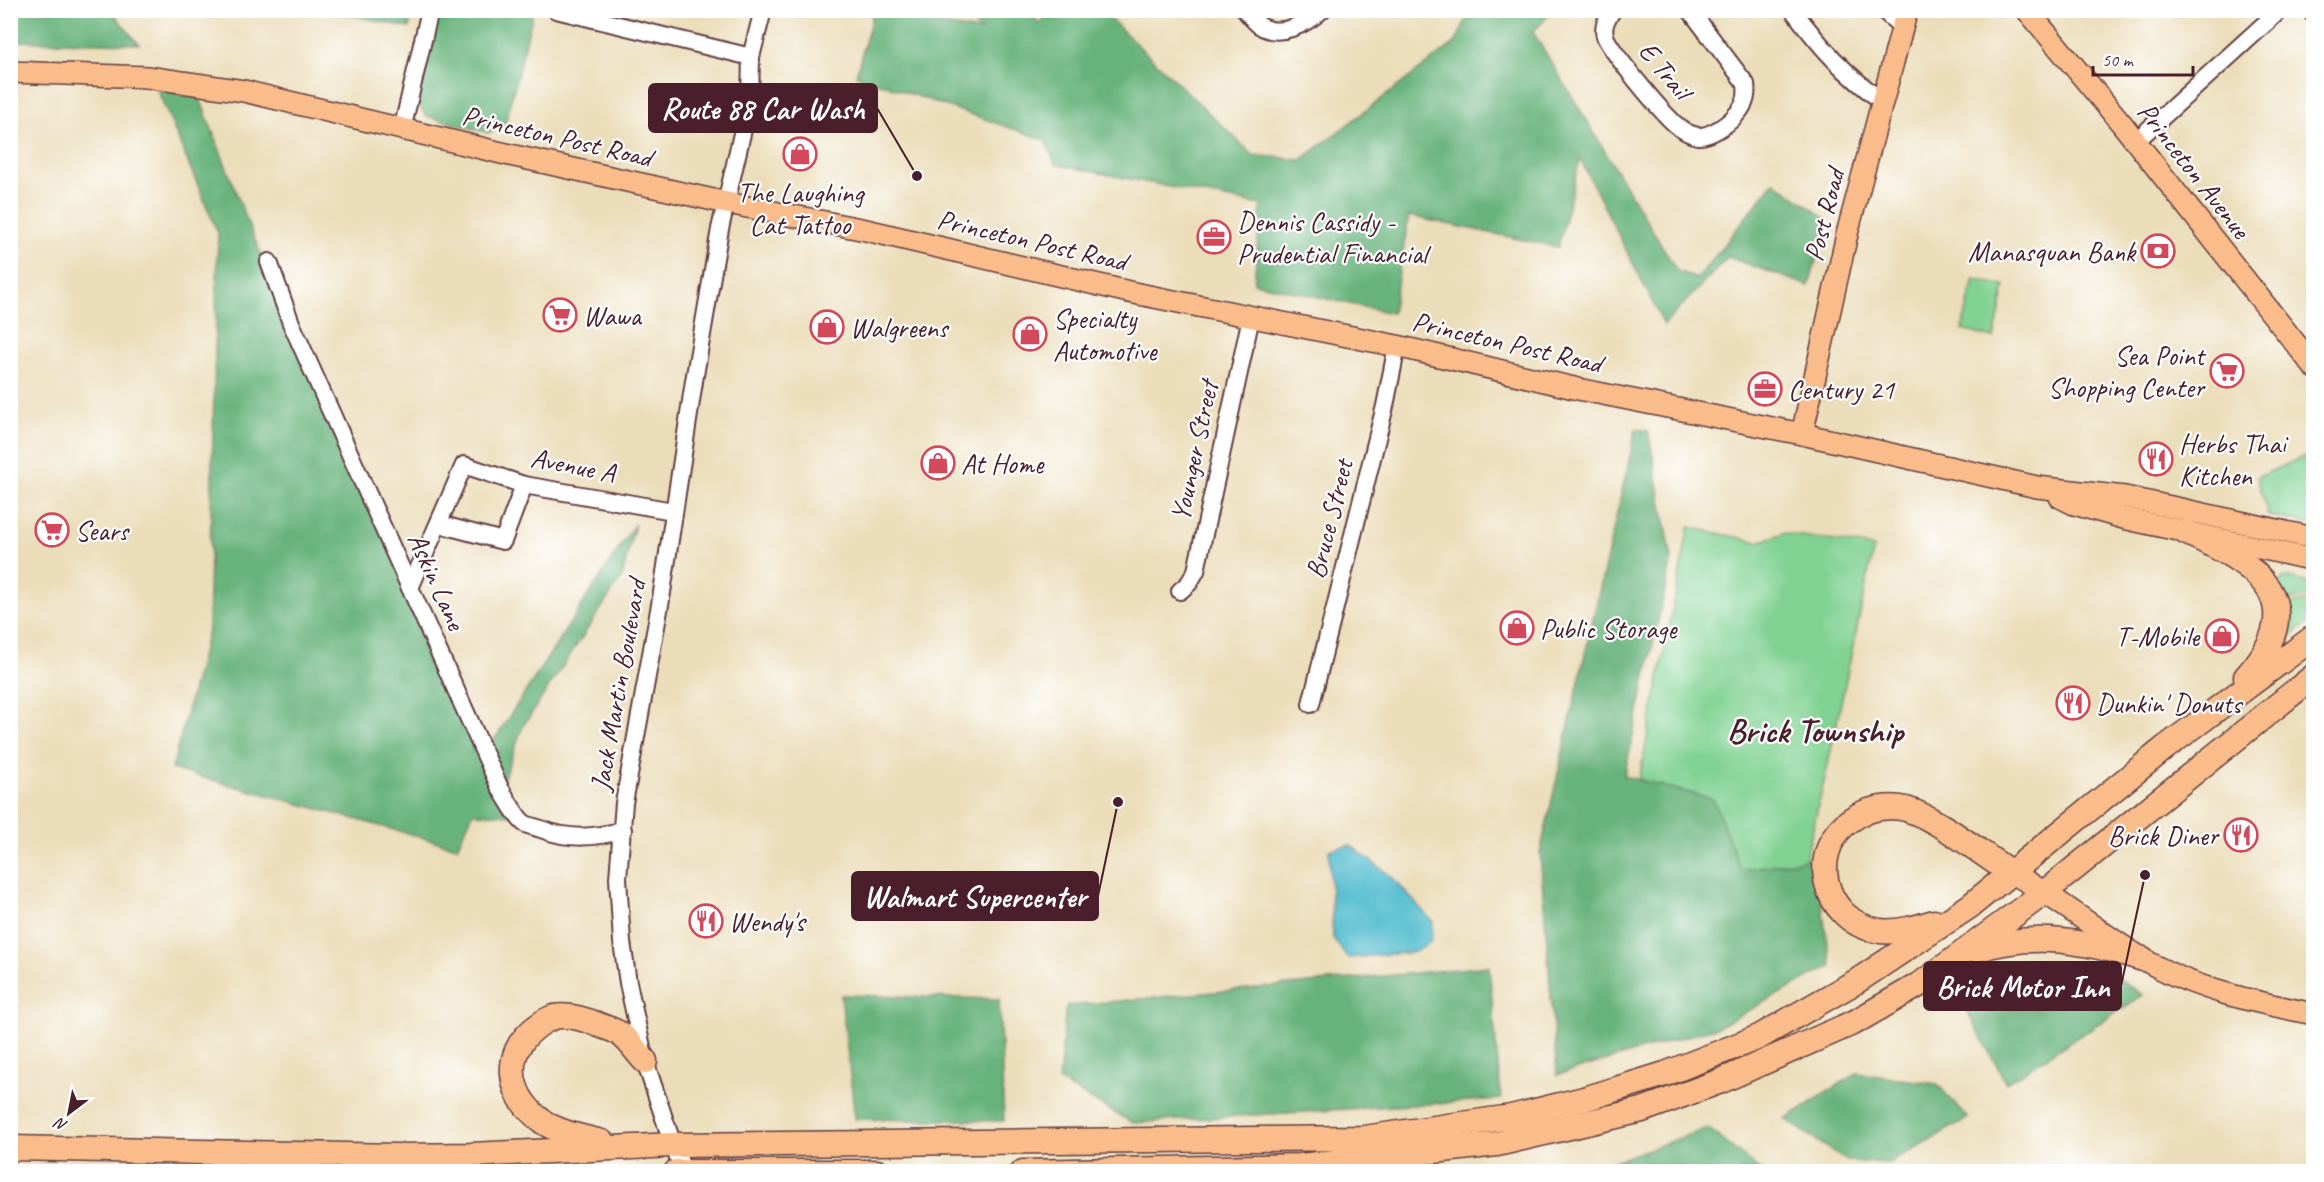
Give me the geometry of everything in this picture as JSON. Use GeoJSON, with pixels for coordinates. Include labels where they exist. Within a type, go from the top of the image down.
{"type":"FeatureCollection","features":[{"type":"Feature","properties":{"kind":"highway"},"geometry":{"type":"LineString","coordinates":[[2185,532],[2242,561],[2262,578],[2272,594],[2275,607],[2276,620],[2272,637],[2262,659],[2213,711]]}},
{"type":"Feature","properties":{"kind":"highway"},"geometry":{"type":"LineString","coordinates":[[10,1148],[398,1156],[673,1145],[1364,1138],[1511,1117],[1584,1099],[1665,1074],[1759,1036],[1857,981],[1970,906],[2213,711],[2313,637]]}},
{"type":"Feature","properties":{"kind":"highway"},"geometry":{"type":"LineString","coordinates":[[1023,1172],[1377,1165],[1497,1144],[1642,1110],[1721,1081],[1855,1022],[1922,983],[2045,892],[2310,681]]}},
{"type":"Feature","properties":{"kind":"highway"},"geometry":{"type":"LineString","coordinates":[[1970,906],[1932,923],[1905,930],[1880,931],[1859,924],[1837,904],[1825,876],[1823,860],[1839,829],[1865,811],[1884,807],[1905,809],[1934,821],[2012,873]]}},
{"type":"Feature","properties":{"kind":"highway"},"geometry":{"type":"LineString","coordinates":[[1956,957],[2011,941],[2047,938],[2074,941],[2143,959]]}},
{"type":"Feature","properties":{"kind":"highway"},"geometry":{"type":"LineString","coordinates":[[621,1148],[564,1131],[539,1120],[525,1105],[516,1086],[511,1069],[514,1053],[526,1035],[539,1025],[553,1017],[562,1017],[595,1023],[619,1033],[645,1061]]}},
{"type":"Feature","properties":{"kind":"highway"},"geometry":{"type":"LineString","coordinates":[[676,1172],[877,1172]]}},
{"type":"Feature","properties":{"kind":"main road","name":"Princeton Avenue"},"geometry":{"type":"LineString","coordinates":[[2027,10],[2136,141],[2313,367]]}},
{"type":"Feature","properties":{"kind":"main road","name":"Post Road"},"geometry":{"type":"LineString","coordinates":[[1802,434],[1848,230],[1905,19]]}},
{"type":"Feature","properties":{"kind":"main road","name":"Princeton Post Road"},"geometry":{"type":"LineString","coordinates":[[10,72],[115,74],[162,78],[244,91],[402,130],[727,203],[866,230],[1093,284],[1397,346],[1578,388],[1802,434],[2037,487],[2125,497],[2313,537]]}},
{"type":"Feature","properties":{"kind":"main road","name":"Princeton Post Road"},"geometry":{"type":"LineString","coordinates":[[2037,487],[2084,507],[2123,518],[2313,560]]}},
{"type":"Feature","properties":{"kind":"main road"},"geometry":{"type":"LineString","coordinates":[[2012,873],[2045,892],[2143,959],[2196,984],[2313,1014]]}},
{"type":"Feature","properties":{"kind":"street"},"geometry":{"type":"LineString","coordinates":[[402,130],[430,10]]}},
{"type":"Feature","properties":{"kind":"street"},"geometry":{"type":"LineString","coordinates":[[556,10],[751,57]]}},
{"type":"Feature","properties":{"kind":"street","name":"Jack Martin Boulevard"},"geometry":{"type":"LineString","coordinates":[[684,1171],[645,1061],[628,983],[622,942],[618,878],[627,781],[661,599],[698,357],[727,203],[750,99],[751,57],[763,10]]}},
{"type":"Feature","properties":{"kind":"street"},"geometry":{"type":"LineString","coordinates":[[1245,10],[1259,25],[1270,30],[1281,31],[1300,25],[1322,10]]}},
{"type":"Feature","properties":{"kind":"street","name":"E Trail"},"geometry":{"type":"LineString","coordinates":[[1610,14],[1604,26],[1605,36],[1626,66],[1674,124],[1696,136],[1706,136],[1730,122],[1740,111],[1748,96],[1746,84],[1690,10]]}},
{"type":"Feature","properties":{"kind":"street"},"geometry":{"type":"LineString","coordinates":[[1793,10],[1820,47],[1852,79],[1883,102]]}},
{"type":"Feature","properties":{"kind":"street"},"geometry":{"type":"LineString","coordinates":[[1883,10],[1905,19]]}},
{"type":"Feature","properties":{"kind":"street"},"geometry":{"type":"LineString","coordinates":[[2136,141],[2280,10]]}},
{"type":"Feature","properties":{"kind":"street"},"geometry":{"type":"LineString","coordinates":[[2310,10],[2313,15]]}},
{"type":"Feature","properties":{"kind":"street","name":"Askin Lane"},"geometry":{"type":"LineString","coordinates":[[269,262],[291,323],[500,788],[523,822],[569,837],[603,836],[623,830]]}},
{"type":"Feature","properties":{"kind":"street","name":"Younger Street"},"geometry":{"type":"LineString","coordinates":[[1180,591],[1189,583],[1196,571],[1251,318]]}},
{"type":"Feature","properties":{"kind":"street","name":"Bruce Street"},"geometry":{"type":"LineString","coordinates":[[1311,704],[1385,406],[1397,346]]}},
{"type":"Feature","properties":{"kind":"street","name":"Avenue A"},"geometry":{"type":"LineString","coordinates":[[439,524],[464,465],[524,485],[673,511]]}},
{"type":"Feature","properties":{"kind":"street"},"geometry":{"type":"LineString","coordinates":[[410,588],[439,524],[503,541],[524,485]]}},
{"type":"Feature","properties":{"kind":"green space"},"geometry":{"type":"Polygon","coordinates":[[[515,10],[533,14],[505,123],[489,133],[426,116],[415,101],[436,11],[515,10]]]}},
{"type":"Feature","properties":{"kind":"green space"},"geometry":{"type":"Polygon","coordinates":[[[11,11],[111,11],[139,44],[11,41],[11,11]]]}},
{"type":"Feature","properties":{"kind":"green space"},"geometry":{"type":"Polygon","coordinates":[[[334,11],[412,11],[409,28],[334,11]]]}},
{"type":"Feature","properties":{"kind":"green space"},"geometry":{"type":"Polygon","coordinates":[[[962,11],[1032,11],[1038,23],[1051,11],[1102,11],[1253,155],[1301,160],[1456,42],[1470,11],[1553,11],[1533,32],[1677,271],[1697,279],[1774,182],[1827,219],[1809,286],[1728,257],[1664,325],[1580,159],[1558,247],[1409,216],[1392,313],[1254,283],[1261,205],[1055,164],[1045,140],[856,75],[873,13],[980,31],[962,11]]]}},
{"type":"Feature","properties":{"kind":"green space"},"geometry":{"type":"Polygon","coordinates":[[[157,89],[200,99],[249,226],[481,760],[635,524],[622,577],[523,726],[497,796],[511,815],[473,813],[457,847],[172,769],[208,631],[218,233],[157,89]]]}},
{"type":"Feature","properties":{"kind":"green space"},"geometry":{"type":"Polygon","coordinates":[[[1974,279],[2005,286],[1994,338],[1962,330],[1974,279]]]}},
{"type":"Feature","properties":{"kind":"green space"},"geometry":{"type":"Polygon","coordinates":[[[1636,429],[1648,431],[1672,558],[1624,776],[1713,799],[1741,870],[1815,858],[1831,966],[1718,1027],[1557,1075],[1540,853],[1636,429]]]}},
{"type":"Feature","properties":{"kind":"green space"},"geometry":{"type":"Polygon","coordinates":[[[2313,453],[2313,525],[2268,515],[2257,477],[2313,453]]]}},
{"type":"Feature","properties":{"kind":"green space"},"geometry":{"type":"Polygon","coordinates":[[[1689,527],[1759,542],[1783,533],[1874,547],[1827,769],[1802,874],[1741,879],[1637,789],[1689,527]]]}},
{"type":"Feature","properties":{"kind":"green space"},"geometry":{"type":"Polygon","coordinates":[[[2284,577],[2313,584],[2313,595],[2284,603],[2278,584],[2284,577]]]}},
{"type":"Feature","properties":{"kind":"green space"},"geometry":{"type":"Polygon","coordinates":[[[2313,599],[2313,619],[2289,638],[2282,634],[2284,607],[2313,599]]]}},
{"type":"Feature","properties":{"kind":"green space"},"geometry":{"type":"Polygon","coordinates":[[[1489,966],[1501,1099],[1133,1123],[1059,1081],[1066,1006],[1489,966]]]}},
{"type":"Feature","properties":{"kind":"green space"},"geometry":{"type":"Polygon","coordinates":[[[2105,970],[2143,995],[2006,1083],[1961,1000],[2006,972],[2105,970]]]}},
{"type":"Feature","properties":{"kind":"green space"},"geometry":{"type":"Polygon","coordinates":[[[841,995],[999,999],[1004,1121],[855,1119],[841,995]]]}},
{"type":"Feature","properties":{"kind":"green space"},"geometry":{"type":"Polygon","coordinates":[[[1857,1073],[1937,1084],[1968,1118],[1889,1163],[1847,1161],[1785,1119],[1857,1073]]]}},
{"type":"Feature","properties":{"kind":"green space"},"geometry":{"type":"Polygon","coordinates":[[[1708,1128],[1761,1171],[1611,1171],[1609,1163],[1708,1128]]]}},
{"type":"Feature","properties":{"kind":"water"},"geometry":{"type":"Polygon","coordinates":[[[1350,845],[1392,877],[1433,922],[1431,941],[1415,952],[1347,958],[1333,938],[1329,850],[1350,845]]]}},
{"type":"Feature","properties":{"kind":"place","name":"The Laughing Cat Tattoo"},"geometry":{"type":"Point","coordinates":[800,154]}},
{"type":"Feature","properties":{"kind":"place","name":"Route 88 Car Wash"},"geometry":{"type":"Point","coordinates":[917,176]}},
{"type":"Feature","properties":{"kind":"place","name":"Dennis Cassidy - Prudential Financial"},"geometry":{"type":"Point","coordinates":[1214,237]}},
{"type":"Feature","properties":{"kind":"place","name":"Manasquan Bank"},"geometry":{"type":"Point","coordinates":[2158,251]}},
{"type":"Feature","properties":{"kind":"place","name":"Wawa"},"geometry":{"type":"Point","coordinates":[560,315]}},
{"type":"Feature","properties":{"kind":"place","name":"Walgreens"},"geometry":{"type":"Point","coordinates":[827,327]}},
{"type":"Feature","properties":{"kind":"place","name":"Specialty Automotive"},"geometry":{"type":"Point","coordinates":[1030,334]}},
{"type":"Feature","properties":{"kind":"place","name":"Sea Point Shopping Center"},"geometry":{"type":"Point","coordinates":[2227,371]}},
{"type":"Feature","properties":{"kind":"place","name":"Century 21"},"geometry":{"type":"Point","coordinates":[1765,389]}},
{"type":"Feature","properties":{"kind":"place","name":"Herbs Thai Kitchen"},"geometry":{"type":"Point","coordinates":[2156,459]}},
{"type":"Feature","properties":{"kind":"place","name":"At Home"},"geometry":{"type":"Point","coordinates":[938,463]}},
{"type":"Feature","properties":{"kind":"place","name":"Sears"},"geometry":{"type":"Point","coordinates":[52,530]}},
{"type":"Feature","properties":{"kind":"place","name":"Public Storage"},"geometry":{"type":"Point","coordinates":[1517,628]}},
{"type":"Feature","properties":{"kind":"place","name":"T-Mobile"},"geometry":{"type":"Point","coordinates":[2222,636]}},
{"type":"Feature","properties":{"kind":"place","name":"Dunkin' Donuts"},"geometry":{"type":"Point","coordinates":[2073,703]}},
{"type":"Feature","properties":{"kind":"place","name":"Walmart Supercenter"},"geometry":{"type":"Point","coordinates":[1118,802]}},
{"type":"Feature","properties":{"kind":"place","name":"Brick Diner"},"geometry":{"type":"Point","coordinates":[2241,835]}},
{"type":"Feature","properties":{"kind":"place","name":"Brick Motor Inn"},"geometry":{"type":"Point","coordinates":[2145,875]}},
{"type":"Feature","properties":{"kind":"place","name":"Wendy's"},"geometry":{"type":"Point","coordinates":[706,921]}},
{"type":"Feature","properties":{"kind":"district","name":"Brick Township"},"geometry":{"type":"Point","coordinates":[1815,730]}}]}
